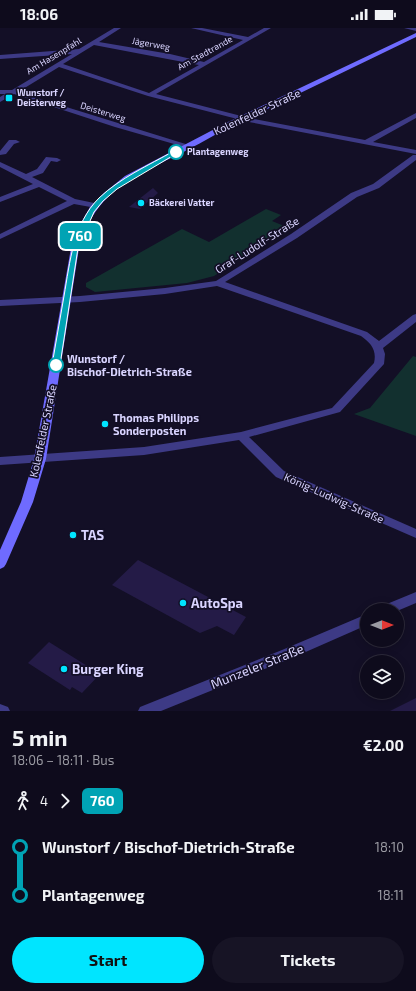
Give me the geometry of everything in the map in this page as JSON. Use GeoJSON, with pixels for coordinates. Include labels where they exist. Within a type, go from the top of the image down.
{"type":"FeatureCollection","features":[{"type":"Feature","properties":{"kind":"main road","name":"Kolenfelder Straße"},"geometry":{"type":"LineString","coordinates":[[0,564],[27,502],[40,459],[75,248],[84,224],[96,206],[105,195],[125,181],[240,118],[257,112],[416,36]]}},
{"type":"Feature","properties":{"kind":"street","name":"Am Hasenpfahl"},"geometry":{"type":"LineString","coordinates":[[0,100],[118,28]]}},
{"type":"Feature","properties":{"kind":"street"},"geometry":{"type":"LineString","coordinates":[[194,28],[249,38]]}},
{"type":"Feature","properties":{"kind":"street","name":"Am Stadtrande"},"geometry":{"type":"LineString","coordinates":[[150,94],[268,28]]}},
{"type":"Feature","properties":{"kind":"street"},"geometry":{"type":"LineString","coordinates":[[407,28],[416,29]]}},
{"type":"Feature","properties":{"kind":"street","name":"Jägerweg"},"geometry":{"type":"LineString","coordinates":[[94,43],[170,56],[205,64]]}},
{"type":"Feature","properties":{"kind":"street"},"geometry":{"type":"LineString","coordinates":[[0,57],[81,51]]}},
{"type":"Feature","properties":{"kind":"street"},"geometry":{"type":"LineString","coordinates":[[56,54],[69,58]]}},
{"type":"Feature","properties":{"kind":"street"},"geometry":{"type":"LineString","coordinates":[[59,65],[150,94],[272,126],[416,152]]}},
{"type":"Feature","properties":{"kind":"street"},"geometry":{"type":"LineString","coordinates":[[0,92],[13,92]]}},
{"type":"Feature","properties":{"kind":"street","name":"Deisterweg"},"geometry":{"type":"LineString","coordinates":[[13,92],[116,126],[188,146]]}},
{"type":"Feature","properties":{"kind":"street"},"geometry":{"type":"LineString","coordinates":[[365,143],[416,115]]}},
{"type":"Feature","properties":{"kind":"street"},"geometry":{"type":"LineString","coordinates":[[0,153],[3,152],[12,142],[16,142]]}},
{"type":"Feature","properties":{"kind":"street","name":"Graf-Ludolf-Straße"},"geometry":{"type":"LineString","coordinates":[[0,303],[166,291],[218,283],[294,236],[354,195],[376,186],[416,157]]}},
{"type":"Feature","properties":{"kind":"street"},"geometry":{"type":"LineString","coordinates":[[26,177],[40,171],[48,160],[57,160]]}},
{"type":"Feature","properties":{"kind":"street"},"geometry":{"type":"LineString","coordinates":[[0,164],[4,169],[26,177],[73,201],[96,206]]}},
{"type":"Feature","properties":{"kind":"street"},"geometry":{"type":"LineString","coordinates":[[0,200],[39,184]]}},
{"type":"Feature","properties":{"kind":"street"},"geometry":{"type":"LineString","coordinates":[[0,237],[73,201]]}},
{"type":"Feature","properties":{"kind":"street"},"geometry":{"type":"LineString","coordinates":[[0,461],[144,451],[240,436],[336,410],[379,364],[381,357],[378,347],[372,339],[364,334],[218,283]]}},
{"type":"Feature","properties":{"kind":"street"},"geometry":{"type":"LineString","coordinates":[[378,347],[416,317]]}},
{"type":"Feature","properties":{"kind":"street","name":"König-Ludwig-Straße"},"geometry":{"type":"LineString","coordinates":[[240,436],[280,474],[416,534]]}},
{"type":"Feature","properties":{"kind":"street"},"geometry":{"type":"LineString","coordinates":[[403,603],[416,597]]}},
{"type":"Feature","properties":{"kind":"street","name":"Munzeler Straße"},"geometry":{"type":"LineString","coordinates":[[145,711],[287,654],[360,622]]}},
{"type":"Feature","properties":{"kind":"green space"},"geometry":{"type":"Polygon","coordinates":[[[266,209],[281,215],[272,221],[289,228],[214,276],[187,283],[95,292],[86,287],[86,283],[182,229],[209,242],[266,209]]]}},
{"type":"Feature","properties":{"kind":"green space"},"geometry":{"type":"Polygon","coordinates":[[[413,356],[416,357],[416,436],[354,414],[370,408],[413,356]]]}},
{"type":"Feature","properties":{"kind":"building"},"geometry":{"type":"Polygon","coordinates":[[[153,188],[158,193],[140,209],[129,207],[153,188]]]}},
{"type":"Feature","properties":{"kind":"building","name":"AutoSpa"},"geometry":{"type":"Polygon","coordinates":[[[138,560],[246,617],[234,635],[217,626],[200,633],[112,585],[138,560]]]}},
{"type":"Feature","properties":{"kind":"building","name":"Burger King"},"geometry":{"type":"Polygon","coordinates":[[[49,642],[100,674],[82,693],[72,687],[70,690],[28,663],[49,642]]]}},
{"type":"Feature","properties":{"kind":"building"},"geometry":{"type":"Polygon","coordinates":[[[416,698],[416,711],[390,711],[416,698]]]}},
{"type":"Feature","properties":{"kind":"bus line","name":"760"},"geometry":{"type":"LineString","coordinates":[[56,365],[75,248],[84,224],[105,195],[125,181],[176,152]]}},
{"type":"Feature","properties":{"kind":"place","name":"Wunstorf / Deisterweg"},"geometry":{"type":"Point","coordinates":[9,98]}},
{"type":"Feature","properties":{"kind":"place","name":"Plantagenweg"},"geometry":{"type":"Point","coordinates":[176,152]}},
{"type":"Feature","properties":{"kind":"place","name":"Bäckerei Vatter"},"geometry":{"type":"Point","coordinates":[141,203]}},
{"type":"Feature","properties":{"kind":"place","name":"Wunstorf / Bischof-Dietrich-Straße"},"geometry":{"type":"Point","coordinates":[56,365]}},
{"type":"Feature","properties":{"kind":"place","name":"Thomas Philipps Sonderposten"},"geometry":{"type":"Point","coordinates":[105,424]}},
{"type":"Feature","properties":{"kind":"place","name":"TAS"},"geometry":{"type":"Point","coordinates":[73,535]}},
{"type":"Feature","properties":{"kind":"place","name":"AutoSpa"},"geometry":{"type":"Point","coordinates":[183,603]}},
{"type":"Feature","properties":{"kind":"place","name":"Burger King"},"geometry":{"type":"Point","coordinates":[64,669]}}]}
